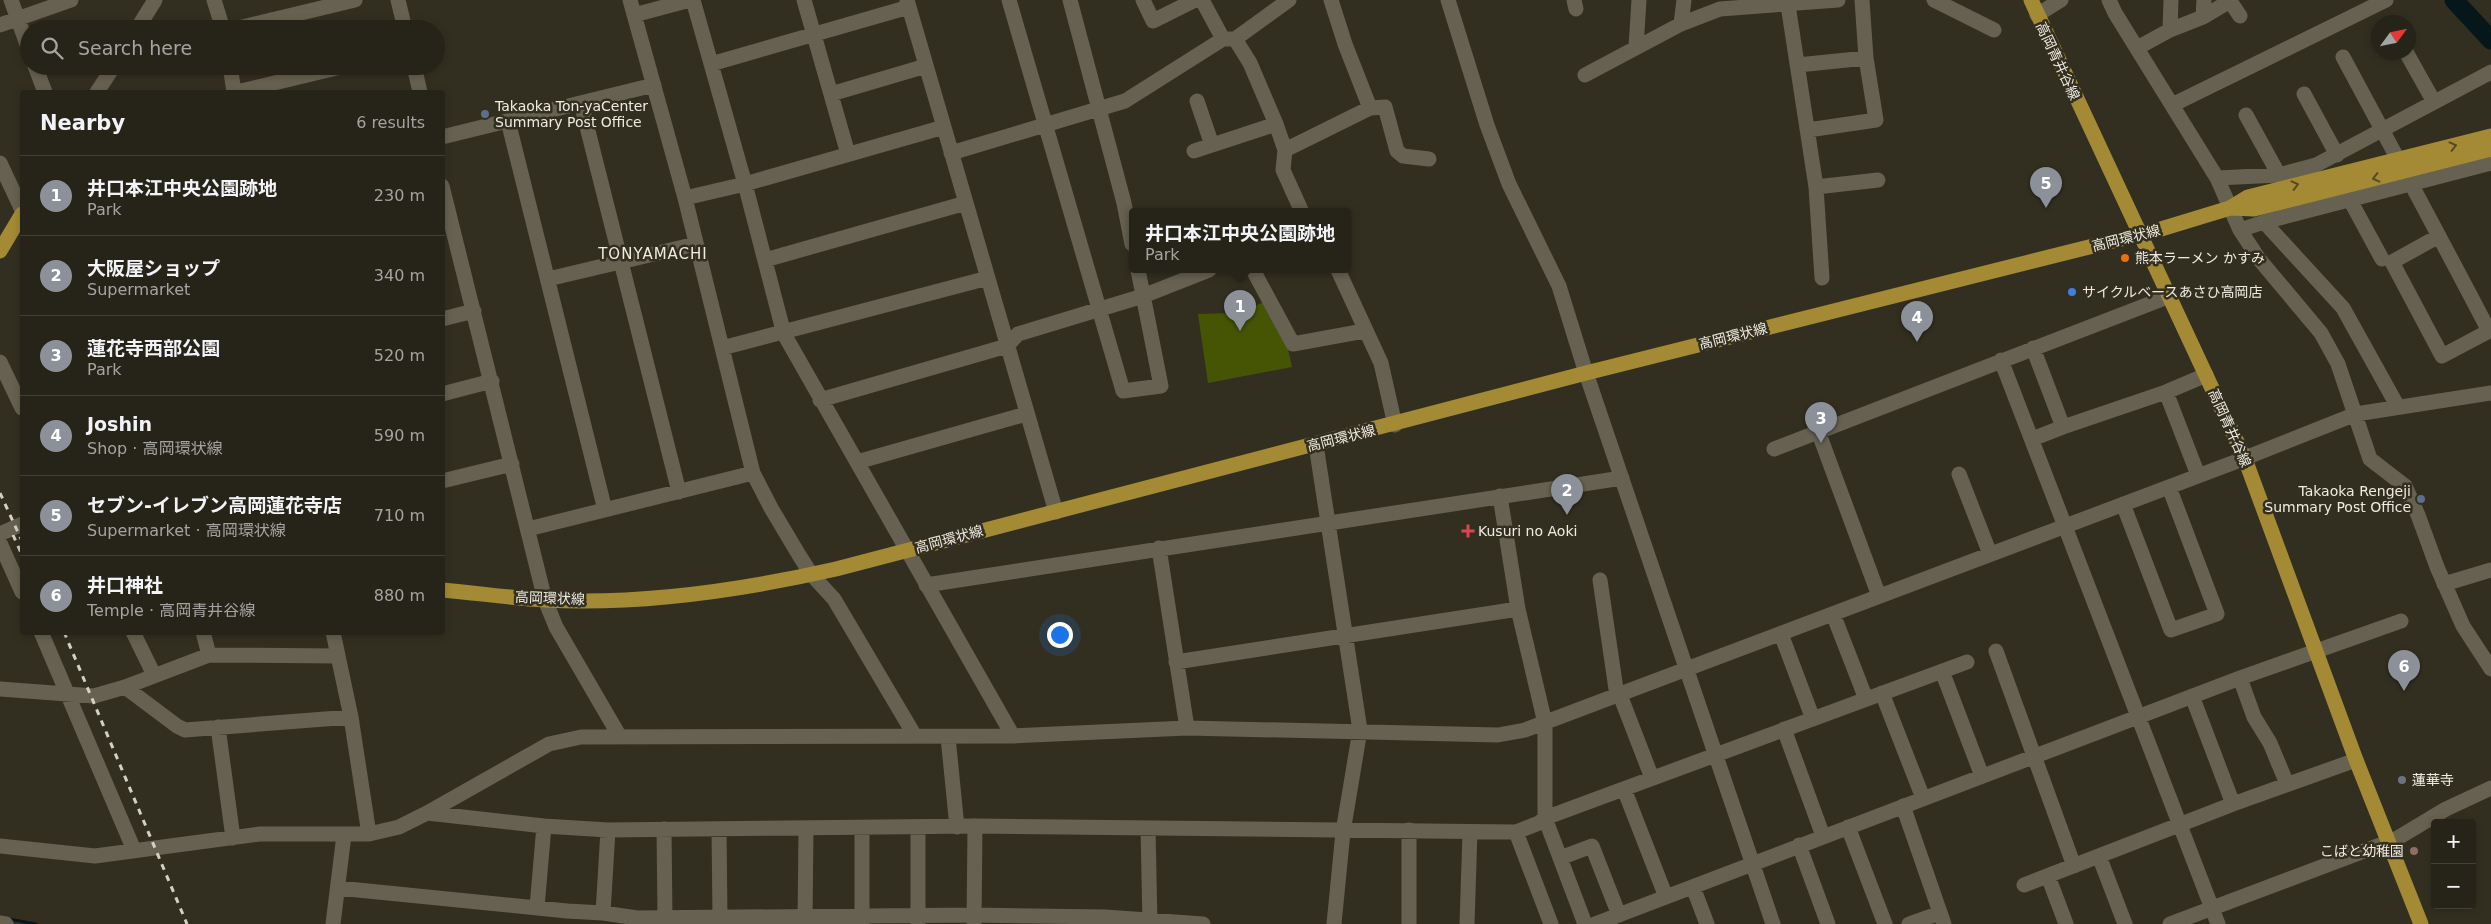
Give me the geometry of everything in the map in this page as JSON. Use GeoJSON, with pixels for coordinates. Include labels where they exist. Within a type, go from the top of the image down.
{"type":"FeatureCollection","features":[{"type":"Feature","properties":{"kind":"main road","name":"高岡青井谷線"},"geometry":{"type":"LineString","coordinates":[[2031,0],[2138,235],[2170,296],[2245,459],[2356,760],[2421,924]]}},
{"type":"Feature","properties":{"kind":"main road","name":"高岡環状線"},"geometry":{"type":"LineString","coordinates":[[2251,203],[2491,136]]}},
{"type":"Feature","properties":{"kind":"main road","name":"高岡環状線"},"geometry":{"type":"LineString","coordinates":[[445,590],[545,600],[628,599],[741,588],[811,574],[1396,425],[1586,374],[2138,235],[2230,208],[2491,149]]}},
{"type":"Feature","properties":{"kind":"main road"},"geometry":{"type":"LineString","coordinates":[[0,251],[20,217]]}},
{"type":"Feature","properties":{"kind":"street"},"geometry":{"type":"LineString","coordinates":[[10,0],[20,25]]}},
{"type":"Feature","properties":{"kind":"street"},"geometry":{"type":"LineString","coordinates":[[0,26],[71,0]]}},
{"type":"Feature","properties":{"kind":"street"},"geometry":{"type":"LineString","coordinates":[[143,20],[155,0]]}},
{"type":"Feature","properties":{"kind":"street"},"geometry":{"type":"LineString","coordinates":[[214,0],[220,20]]}},
{"type":"Feature","properties":{"kind":"street"},"geometry":{"type":"LineString","coordinates":[[272,20],[355,0]]}},
{"type":"Feature","properties":{"kind":"street"},"geometry":{"type":"LineString","coordinates":[[398,0],[403,20]]}},
{"type":"Feature","properties":{"kind":"street"},"geometry":{"type":"LineString","coordinates":[[915,736],[834,599],[811,574],[753,474],[685,198],[632,7],[691,0],[745,184],[784,334],[1013,736]]}},
{"type":"Feature","properties":{"kind":"street"},"geometry":{"type":"LineString","coordinates":[[804,0],[848,154]]}},
{"type":"Feature","properties":{"kind":"street"},"geometry":{"type":"LineString","coordinates":[[1009,0],[1123,391],[1161,386],[1139,273]]}},
{"type":"Feature","properties":{"kind":"street"},"geometry":{"type":"LineString","coordinates":[[1070,0],[1100,108],[1129,229]]}},
{"type":"Feature","properties":{"kind":"street"},"geometry":{"type":"LineString","coordinates":[[1143,0],[1154,21],[1195,0]]}},
{"type":"Feature","properties":{"kind":"street"},"geometry":{"type":"LineString","coordinates":[[1202,0],[1229,39],[1250,62],[1285,150],[1283,170],[1300,208]]}},
{"type":"Feature","properties":{"kind":"street"},"geometry":{"type":"LineString","coordinates":[[951,153],[1125,101],[1229,39],[1289,0]]}},
{"type":"Feature","properties":{"kind":"street"},"geometry":{"type":"LineString","coordinates":[[1331,0],[1345,44],[1370,108]]}},
{"type":"Feature","properties":{"kind":"street"},"geometry":{"type":"LineString","coordinates":[[1448,0],[1487,125],[1509,184],[1559,286],[1586,374],[1717,754],[1773,924]]}},
{"type":"Feature","properties":{"kind":"street"},"geometry":{"type":"LineString","coordinates":[[1636,47],[1639,0]]}},
{"type":"Feature","properties":{"kind":"street"},"geometry":{"type":"LineString","coordinates":[[1682,24],[1684,0]]}},
{"type":"Feature","properties":{"kind":"street"},"geometry":{"type":"LineString","coordinates":[[1585,75],[1682,24],[1720,9],[1838,0]]}},
{"type":"Feature","properties":{"kind":"street"},"geometry":{"type":"LineString","coordinates":[[1808,130],[1876,120],[1866,58],[1862,0]]}},
{"type":"Feature","properties":{"kind":"street"},"geometry":{"type":"LineString","coordinates":[[1934,0],[1994,30]]}},
{"type":"Feature","properties":{"kind":"street"},"geometry":{"type":"LineString","coordinates":[[2037,15],[2061,0]]}},
{"type":"Feature","properties":{"kind":"street"},"geometry":{"type":"LineString","coordinates":[[2109,0],[2217,178],[2240,230],[2259,259],[2321,333],[2338,364],[2370,459],[2404,486],[2418,515],[2444,584],[2464,626],[2491,669]]}},
{"type":"Feature","properties":{"kind":"street"},"geometry":{"type":"LineString","coordinates":[[2170,30],[2171,0]]}},
{"type":"Feature","properties":{"kind":"street"},"geometry":{"type":"LineString","coordinates":[[2204,0],[2204,18]]}},
{"type":"Feature","properties":{"kind":"street"},"geometry":{"type":"LineString","coordinates":[[2172,105],[2386,0]]}},
{"type":"Feature","properties":{"kind":"street"},"geometry":{"type":"LineString","coordinates":[[2137,48],[2170,30],[2204,18],[2230,1],[2240,16]]}},
{"type":"Feature","properties":{"kind":"street"},"geometry":{"type":"LineString","coordinates":[[711,64],[814,34],[908,3],[1056,512]]}},
{"type":"Feature","properties":{"kind":"street"},"geometry":{"type":"LineString","coordinates":[[1788,5],[1816,187],[1822,278]]}},
{"type":"Feature","properties":{"kind":"street"},"geometry":{"type":"LineString","coordinates":[[2343,57],[2490,331],[2442,356],[2392,262],[2439,236]]}},
{"type":"Feature","properties":{"kind":"street"},"geometry":{"type":"LineString","coordinates":[[1798,65],[1866,58]]}},
{"type":"Feature","properties":{"kind":"street"},"geometry":{"type":"LineString","coordinates":[[2410,60],[2434,102]]}},
{"type":"Feature","properties":{"kind":"street"},"geometry":{"type":"LineString","coordinates":[[831,94],[926,66]]}},
{"type":"Feature","properties":{"kind":"street"},"geometry":{"type":"LineString","coordinates":[[2217,178],[2280,175],[2316,165],[2491,72]]}},
{"type":"Feature","properties":{"kind":"street"},"geometry":{"type":"LineString","coordinates":[[38,75],[44,90]]}},
{"type":"Feature","properties":{"kind":"street"},"geometry":{"type":"LineString","coordinates":[[98,90],[108,75]]}},
{"type":"Feature","properties":{"kind":"street"},"geometry":{"type":"LineString","coordinates":[[232,75],[236,90]]}},
{"type":"Feature","properties":{"kind":"street"},"geometry":{"type":"LineString","coordinates":[[244,90],[307,75]]}},
{"type":"Feature","properties":{"kind":"street"},"geometry":{"type":"LineString","coordinates":[[416,75],[420,90]]}},
{"type":"Feature","properties":{"kind":"street"},"geometry":{"type":"LineString","coordinates":[[445,136],[654,85]]}},
{"type":"Feature","properties":{"kind":"street"},"geometry":{"type":"LineString","coordinates":[[2304,94],[2337,155]]}},
{"type":"Feature","properties":{"kind":"street"},"geometry":{"type":"LineString","coordinates":[[1197,101],[1212,145]]}},
{"type":"Feature","properties":{"kind":"street"},"geometry":{"type":"LineString","coordinates":[[581,103],[678,492]]}},
{"type":"Feature","properties":{"kind":"street"},"geometry":{"type":"LineString","coordinates":[[1285,150],[1370,108],[1385,107],[1397,151],[1404,156],[1429,159]]}},
{"type":"Feature","properties":{"kind":"street"},"geometry":{"type":"LineString","coordinates":[[2246,115],[2280,175]]}},
{"type":"Feature","properties":{"kind":"street"},"geometry":{"type":"LineString","coordinates":[[508,121],[605,510]]}},
{"type":"Feature","properties":{"kind":"street"},"geometry":{"type":"LineString","coordinates":[[1194,151],[1276,124]]}},
{"type":"Feature","properties":{"kind":"street"},"geometry":{"type":"LineString","coordinates":[[685,198],[745,184],[944,127]]}},
{"type":"Feature","properties":{"kind":"street"},"geometry":{"type":"LineString","coordinates":[[0,163],[20,206]]}},
{"type":"Feature","properties":{"kind":"street"},"geometry":{"type":"LineString","coordinates":[[2240,230],[2264,222],[2491,163]]}},
{"type":"Feature","properties":{"kind":"street"},"geometry":{"type":"LineString","coordinates":[[1816,187],[1878,180]]}},
{"type":"Feature","properties":{"kind":"street"},"geometry":{"type":"LineString","coordinates":[[2350,200],[2382,260]]}},
{"type":"Feature","properties":{"kind":"street"},"geometry":{"type":"LineString","coordinates":[[765,260],[966,203]]}},
{"type":"Feature","properties":{"kind":"street"},"geometry":{"type":"LineString","coordinates":[[445,209],[449,240],[474,312],[545,600],[556,627],[620,737]]}},
{"type":"Feature","properties":{"kind":"street"},"geometry":{"type":"LineString","coordinates":[[2264,222],[2343,308],[2398,407]]}},
{"type":"Feature","properties":{"kind":"street"},"geometry":{"type":"LineString","coordinates":[[548,279],[696,244]]}},
{"type":"Feature","properties":{"kind":"street"},"geometry":{"type":"LineString","coordinates":[[820,400],[1007,346],[1018,334],[1098,308],[1143,296],[1201,273]]}},
{"type":"Feature","properties":{"kind":"street"},"geometry":{"type":"LineString","coordinates":[[1255,273],[1293,344],[1364,331]]}},
{"type":"Feature","properties":{"kind":"street"},"geometry":{"type":"LineString","coordinates":[[1339,273],[1364,331],[1381,363],[1396,425]]}},
{"type":"Feature","properties":{"kind":"street"},"geometry":{"type":"LineString","coordinates":[[722,348],[784,334],[988,278]]}},
{"type":"Feature","properties":{"kind":"street"},"geometry":{"type":"LineString","coordinates":[[1774,449],[2170,296]]}},
{"type":"Feature","properties":{"kind":"street"},"geometry":{"type":"LineString","coordinates":[[445,318],[474,312]]}},
{"type":"Feature","properties":{"kind":"street"},"geometry":{"type":"LineString","coordinates":[[2033,348],[2063,427]]}},
{"type":"Feature","properties":{"kind":"street"},"geometry":{"type":"LineString","coordinates":[[2002,360],[2218,924]]}},
{"type":"Feature","properties":{"kind":"street"},"geometry":{"type":"LineString","coordinates":[[0,362],[20,404]]}},
{"type":"Feature","properties":{"kind":"street"},"geometry":{"type":"LineString","coordinates":[[2032,439],[2166,392],[2206,375]]}},
{"type":"Feature","properties":{"kind":"street"},"geometry":{"type":"LineString","coordinates":[[445,393],[492,381]]}},
{"type":"Feature","properties":{"kind":"street"},"geometry":{"type":"LineString","coordinates":[[2166,392],[2198,475]]}},
{"type":"Feature","properties":{"kind":"street"},"geometry":{"type":"LineString","coordinates":[[0,846],[95,856],[260,834],[369,834],[398,827],[427,813],[549,744],[581,738],[1013,736],[1187,728],[1360,730],[1498,735],[1525,730],[1687,670],[1878,596],[2245,459],[2356,414],[2491,393]]}},
{"type":"Feature","properties":{"kind":"street"},"geometry":{"type":"LineString","coordinates":[[857,462],[1026,414]]}},
{"type":"Feature","properties":{"kind":"street"},"geometry":{"type":"LineString","coordinates":[[1818,431],[1878,596]]}},
{"type":"Feature","properties":{"kind":"street"},"geometry":{"type":"LineString","coordinates":[[1316,445],[1360,730],[1343,832],[1334,924]]}},
{"type":"Feature","properties":{"kind":"street"},"geometry":{"type":"LineString","coordinates":[[445,480],[512,464]]}},
{"type":"Feature","properties":{"kind":"street"},"geometry":{"type":"LineString","coordinates":[[528,530],[753,474]]}},
{"type":"Feature","properties":{"kind":"street"},"geometry":{"type":"LineString","coordinates":[[1959,474],[1990,554]]}},
{"type":"Feature","properties":{"kind":"street"},"geometry":{"type":"LineString","coordinates":[[926,585],[1622,478]]}},
{"type":"Feature","properties":{"kind":"street"},"geometry":{"type":"LineString","coordinates":[[2123,504],[2171,630],[2217,614],[2168,487]]}},
{"type":"Feature","properties":{"kind":"street"},"geometry":{"type":"LineString","coordinates":[[1500,496],[1518,609],[1545,723],[1545,818],[1585,924]]}},
{"type":"Feature","properties":{"kind":"street"},"geometry":{"type":"LineString","coordinates":[[0,534],[20,525]]}},
{"type":"Feature","properties":{"kind":"street"},"geometry":{"type":"LineString","coordinates":[[0,543],[20,588]]}},
{"type":"Feature","properties":{"kind":"street"},"geometry":{"type":"LineString","coordinates":[[1159,548],[1187,728]]}},
{"type":"Feature","properties":{"kind":"street"},"geometry":{"type":"LineString","coordinates":[[2444,584],[2491,570]]}},
{"type":"Feature","properties":{"kind":"street"},"geometry":{"type":"LineString","coordinates":[[1600,580],[1619,695],[1652,778]]}},
{"type":"Feature","properties":{"kind":"street"},"geometry":{"type":"LineString","coordinates":[[1176,662],[1518,609]]}},
{"type":"Feature","properties":{"kind":"street"},"geometry":{"type":"LineString","coordinates":[[1833,614],[1866,699]]}},
{"type":"Feature","properties":{"kind":"street"},"geometry":{"type":"LineString","coordinates":[[1595,924],[2192,696],[2315,650],[2401,621]]}},
{"type":"Feature","properties":{"kind":"street"},"geometry":{"type":"LineString","coordinates":[[1781,634],[1812,719]]}},
{"type":"Feature","properties":{"kind":"street"},"geometry":{"type":"LineString","coordinates":[[42,635],[70,695],[134,850]]}},
{"type":"Feature","properties":{"kind":"street"},"geometry":{"type":"LineString","coordinates":[[134,635],[154,675]]}},
{"type":"Feature","properties":{"kind":"street"},"geometry":{"type":"LineString","coordinates":[[204,635],[209,655]]}},
{"type":"Feature","properties":{"kind":"street"},"geometry":{"type":"LineString","coordinates":[[334,635],[351,717],[369,834]]}},
{"type":"Feature","properties":{"kind":"street"},"geometry":{"type":"LineString","coordinates":[[1996,651],[2074,866]]}},
{"type":"Feature","properties":{"kind":"street"},"geometry":{"type":"LineString","coordinates":[[0,689],[94,696],[126,687],[209,655],[337,656]]}},
{"type":"Feature","properties":{"kind":"street"},"geometry":{"type":"LineString","coordinates":[[427,813],[544,826],[608,830],[975,826],[1343,832],[1409,830],[1516,832],[1539,823],[1545,818],[1967,662]]}},
{"type":"Feature","properties":{"kind":"street"},"geometry":{"type":"LineString","coordinates":[[1942,671],[1982,776]]}},
{"type":"Feature","properties":{"kind":"street"},"geometry":{"type":"LineString","coordinates":[[2240,678],[2254,717],[2270,743],[2287,784]]}},
{"type":"Feature","properties":{"kind":"street"},"geometry":{"type":"LineString","coordinates":[[126,687],[185,730],[351,717]]}},
{"type":"Feature","properties":{"kind":"street"},"geometry":{"type":"LineString","coordinates":[[1882,693],[1923,798]]}},
{"type":"Feature","properties":{"kind":"street"},"geometry":{"type":"LineString","coordinates":[[2192,696],[2233,804]]}},
{"type":"Feature","properties":{"kind":"street"},"geometry":{"type":"LineString","coordinates":[[218,727],[233,838]]}},
{"type":"Feature","properties":{"kind":"street"},"geometry":{"type":"LineString","coordinates":[[1784,729],[1823,836]]}},
{"type":"Feature","properties":{"kind":"street"},"geometry":{"type":"LineString","coordinates":[[948,737],[957,827]]}},
{"type":"Feature","properties":{"kind":"street"},"geometry":{"type":"LineString","coordinates":[[2024,885],[2233,804],[2356,760]]}},
{"type":"Feature","properties":{"kind":"street"},"geometry":{"type":"LineString","coordinates":[[2170,924],[2388,842],[2446,809],[2491,788]]}},
{"type":"Feature","properties":{"kind":"street"},"geometry":{"type":"LineString","coordinates":[[1624,789],[1666,898]]}},
{"type":"Feature","properties":{"kind":"street"},"geometry":{"type":"LineString","coordinates":[[1902,806],[1942,918],[1909,924]]}},
{"type":"Feature","properties":{"kind":"street"},"geometry":{"type":"LineString","coordinates":[[537,908],[544,826]]}},
{"type":"Feature","properties":{"kind":"street"},"geometry":{"type":"LineString","coordinates":[[974,920],[975,826]]}},
{"type":"Feature","properties":{"kind":"street"},"geometry":{"type":"LineString","coordinates":[[1848,827],[1885,924]]}},
{"type":"Feature","properties":{"kind":"street"},"geometry":{"type":"LineString","coordinates":[[862,828],[862,920]]}},
{"type":"Feature","properties":{"kind":"street"},"geometry":{"type":"LineString","coordinates":[[918,828],[918,921]]}},
{"type":"Feature","properties":{"kind":"street"},"geometry":{"type":"LineString","coordinates":[[1148,828],[1150,922]]}},
{"type":"Feature","properties":{"kind":"street"},"geometry":{"type":"LineString","coordinates":[[664,829],[665,918]]}},
{"type":"Feature","properties":{"kind":"street"},"geometry":{"type":"LineString","coordinates":[[719,829],[720,917]]}},
{"type":"Feature","properties":{"kind":"street"},"geometry":{"type":"LineString","coordinates":[[805,920],[806,829]]}},
{"type":"Feature","properties":{"kind":"street"},"geometry":{"type":"LineString","coordinates":[[603,913],[608,830]]}},
{"type":"Feature","properties":{"kind":"street"},"geometry":{"type":"LineString","coordinates":[[1409,830],[1409,924]]}},
{"type":"Feature","properties":{"kind":"street"},"geometry":{"type":"LineString","coordinates":[[1467,924],[1470,832]]}},
{"type":"Feature","properties":{"kind":"street"},"geometry":{"type":"LineString","coordinates":[[1516,832],[1551,924]]}},
{"type":"Feature","properties":{"kind":"street"},"geometry":{"type":"LineString","coordinates":[[333,924],[344,835]]}},
{"type":"Feature","properties":{"kind":"street"},"geometry":{"type":"LineString","coordinates":[[1799,845],[1828,924]]}},
{"type":"Feature","properties":{"kind":"street"},"geometry":{"type":"LineString","coordinates":[[1560,858],[1592,846],[1619,915]]}},
{"type":"Feature","properties":{"kind":"street"},"geometry":{"type":"LineString","coordinates":[[2099,856],[2126,924]]}},
{"type":"Feature","properties":{"kind":"street"},"geometry":{"type":"LineString","coordinates":[[2048,876],[2066,924]]}},
{"type":"Feature","properties":{"kind":"street"},"geometry":{"type":"LineString","coordinates":[[1693,887],[1707,924]]}},
{"type":"Feature","properties":{"kind":"street"},"geometry":{"type":"LineString","coordinates":[[338,888],[537,908],[567,918],[603,913],[637,918],[698,921],[720,917],[918,921],[1105,917],[1150,922],[1203,924]]}},
{"type":"Feature","properties":{"kind":"street"},"geometry":{"type":"LineString","coordinates":[[0,923],[6,924]]}},
{"type":"Feature","properties":{"kind":"green space"},"geometry":{"type":"Polygon","coordinates":[[[1265,302],[1288,349],[1292,367],[1208,383],[1198,314],[1234,313],[1265,302]]]}},
{"type":"Feature","properties":{"kind":"waterway"},"geometry":{"type":"LineString","coordinates":[[2454,0],[2491,40]]}},
{"type":"Feature","properties":{"kind":"waterway"},"geometry":{"type":"LineString","coordinates":[[8,919],[36,924]]}},
{"type":"Feature","properties":{"kind":"railway"},"geometry":{"type":"LineString","coordinates":[[0,493],[20,537]]}},
{"type":"Feature","properties":{"kind":"railway"},"geometry":{"type":"LineString","coordinates":[[13,535],[20,551]]}},
{"type":"Feature","properties":{"kind":"railway"},"geometry":{"type":"LineString","coordinates":[[65,635],[187,924]]}},
{"type":"Feature","properties":{"kind":"place","name":"Takaoka Ton-yaCenter Summary Post Office"},"geometry":{"type":"Point","coordinates":[485,114]}},
{"type":"Feature","properties":{"kind":"place","name":"セブン-イレブン高岡蓮花寺店"},"geometry":{"type":"Point","coordinates":[2046,208]}},
{"type":"Feature","properties":{"kind":"place","name":"熊本ラーメン かすみ"},"geometry":{"type":"Point","coordinates":[2125,258]}},
{"type":"Feature","properties":{"kind":"place","name":"サイクルベースあさひ高岡店"},"geometry":{"type":"Point","coordinates":[2072,292]}},
{"type":"Feature","properties":{"kind":"place","name":"井口本江中央公園跡地"},"geometry":{"type":"Point","coordinates":[1240,331]}},
{"type":"Feature","properties":{"kind":"place","name":"Joshin"},"geometry":{"type":"Point","coordinates":[1917,342]}},
{"type":"Feature","properties":{"kind":"place","name":"蓮花寺西部公園"},"geometry":{"type":"Point","coordinates":[1821,443]}},
{"type":"Feature","properties":{"kind":"place","name":"Takaoka Rengeji Summary Post Office"},"geometry":{"type":"Point","coordinates":[2421,499]}},
{"type":"Feature","properties":{"kind":"place","name":"大阪屋ショップ"},"geometry":{"type":"Point","coordinates":[1567,515]}},
{"type":"Feature","properties":{"kind":"place","name":"Kusuri no Aoki"},"geometry":{"type":"Point","coordinates":[1468,531]}},
{"type":"Feature","properties":{"kind":"place","name":"井口神社"},"geometry":{"type":"Point","coordinates":[2404,691]}},
{"type":"Feature","properties":{"kind":"place","name":"蓮華寺"},"geometry":{"type":"Point","coordinates":[2402,780]}},
{"type":"Feature","properties":{"kind":"place","name":"こばと幼稚園"},"geometry":{"type":"Point","coordinates":[2414,851]}},
{"type":"Feature","properties":{"kind":"district","name":"TONYAMACHI"},"geometry":{"type":"Point","coordinates":[653,254]}}]}
